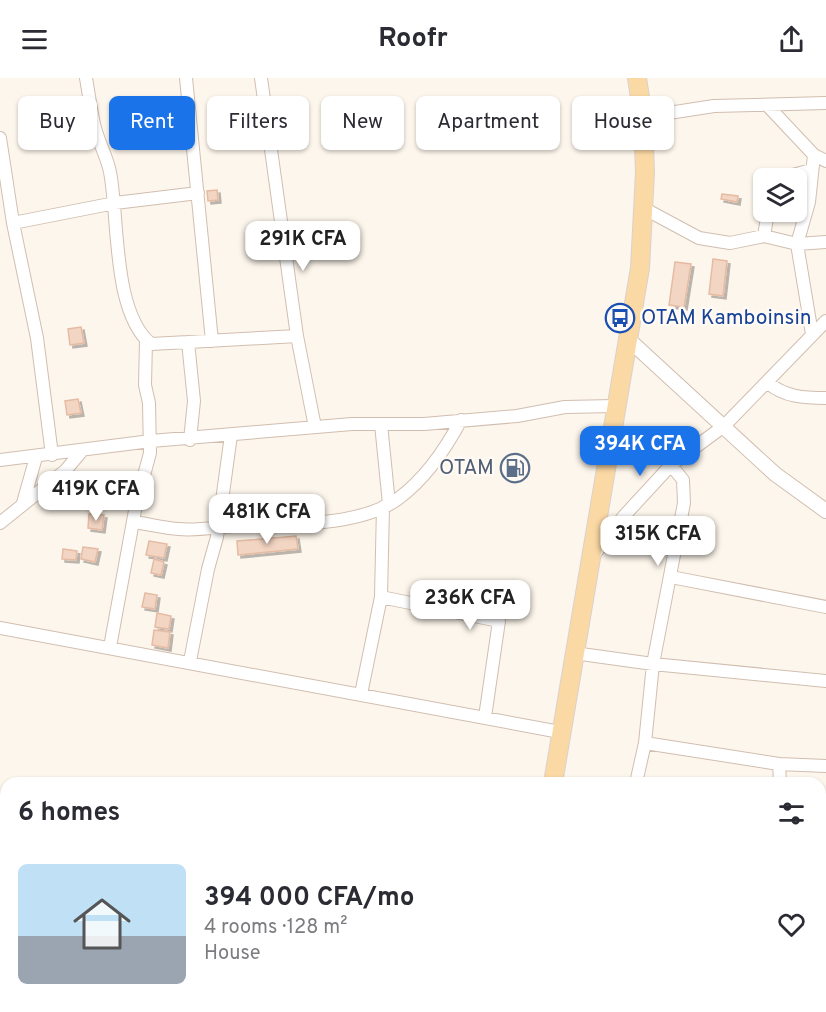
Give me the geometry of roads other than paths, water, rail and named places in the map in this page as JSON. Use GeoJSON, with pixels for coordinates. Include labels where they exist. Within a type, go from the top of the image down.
{"type":"FeatureCollection","features":[{"type":"Feature","properties":{"kind":"main road"},"geometry":{"type":"LineString","coordinates":[[637,78],[640,96]]}},
{"type":"Feature","properties":{"kind":"main road"},"geometry":{"type":"LineString","coordinates":[[554,777],[640,268],[645,209],[644,150]]}},
{"type":"Feature","properties":{"kind":"street"},"geometry":{"type":"LineString","coordinates":[[86,78],[95,127],[109,168],[115,203],[118,261],[124,288],[133,317],[146,340],[145,385],[149,403],[151,441],[110,647]]}},
{"type":"Feature","properties":{"kind":"street"},"geometry":{"type":"LineString","coordinates":[[186,78],[212,341]]}},
{"type":"Feature","properties":{"kind":"street"},"geometry":{"type":"LineString","coordinates":[[261,78],[297,336],[315,427]]}},
{"type":"Feature","properties":{"kind":"street"},"geometry":{"type":"LineString","coordinates":[[674,112],[714,106],[823,101]]}},
{"type":"Feature","properties":{"kind":"street"},"geometry":{"type":"LineString","coordinates":[[767,105],[814,155],[826,161]]}},
{"type":"Feature","properties":{"kind":"street"},"geometry":{"type":"LineString","coordinates":[[0,138],[13,224],[37,338],[52,455]]}},
{"type":"Feature","properties":{"kind":"street"},"geometry":{"type":"LineString","coordinates":[[812,334],[797,244],[809,202],[814,155]]}},
{"type":"Feature","properties":{"kind":"street"},"geometry":{"type":"LineString","coordinates":[[807,171],[811,170]]}},
{"type":"Feature","properties":{"kind":"street"},"geometry":{"type":"LineString","coordinates":[[13,224],[115,203],[198,193]]}},
{"type":"Feature","properties":{"kind":"street"},"geometry":{"type":"LineString","coordinates":[[645,209],[699,238],[730,243],[764,236],[797,244],[826,242]]}},
{"type":"Feature","properties":{"kind":"street"},"geometry":{"type":"LineString","coordinates":[[764,236],[766,222]]}},
{"type":"Feature","properties":{"kind":"street"},"geometry":{"type":"LineString","coordinates":[[589,561],[624,516],[671,465],[724,426],[826,321]]}},
{"type":"Feature","properties":{"kind":"street"},"geometry":{"type":"LineString","coordinates":[[146,340],[155,344],[297,336]]}},
{"type":"Feature","properties":{"kind":"street"},"geometry":{"type":"LineString","coordinates":[[628,339],[775,474],[826,511]]}},
{"type":"Feature","properties":{"kind":"street"},"geometry":{"type":"LineString","coordinates":[[188,342],[194,401],[190,440]]}},
{"type":"Feature","properties":{"kind":"street"},"geometry":{"type":"LineString","coordinates":[[768,383],[779,392],[798,398],[826,398]]}},
{"type":"Feature","properties":{"kind":"street"},"geometry":{"type":"LineString","coordinates":[[0,460],[81,452],[151,441],[190,440],[315,427],[517,416],[565,407],[615,406]]}},
{"type":"Feature","properties":{"kind":"street"},"geometry":{"type":"LineString","coordinates":[[134,522],[178,529],[315,522],[366,513],[386,506],[407,491],[443,453],[461,420]]}},
{"type":"Feature","properties":{"kind":"street"},"geometry":{"type":"LineString","coordinates":[[360,694],[381,597],[386,506],[381,424]]}},
{"type":"Feature","properties":{"kind":"street"},"geometry":{"type":"LineString","coordinates":[[190,662],[207,569],[219,527],[231,435]]}},
{"type":"Feature","properties":{"kind":"street"},"geometry":{"type":"LineString","coordinates":[[0,523],[65,471],[81,452]]}},
{"type":"Feature","properties":{"kind":"street"},"geometry":{"type":"LineString","coordinates":[[23,503],[36,457]]}},
{"type":"Feature","properties":{"kind":"street"},"geometry":{"type":"LineString","coordinates":[[637,777],[645,742],[652,664],[684,503],[683,480],[671,465]]}},
{"type":"Feature","properties":{"kind":"street"},"geometry":{"type":"LineString","coordinates":[[671,577],[826,607]]}},
{"type":"Feature","properties":{"kind":"street"},"geometry":{"type":"LineString","coordinates":[[381,597],[499,621],[486,717]]}},
{"type":"Feature","properties":{"kind":"street"},"geometry":{"type":"LineString","coordinates":[[0,628],[561,732]]}},
{"type":"Feature","properties":{"kind":"street"},"geometry":{"type":"LineString","coordinates":[[574,653],[652,664],[826,681]]}},
{"type":"Feature","properties":{"kind":"street"},"geometry":{"type":"LineString","coordinates":[[645,742],[779,764],[826,766]]}},
{"type":"Feature","properties":{"kind":"street"},"geometry":{"type":"LineString","coordinates":[[779,764],[780,777]]}},
{"type":"Feature","properties":{"kind":"place","name":"OTAM Kamboinsin"},"geometry":{"type":"Point","coordinates":[620,318]}},
{"type":"Feature","properties":{"kind":"place","name":"OTAM"},"geometry":{"type":"Point","coordinates":[515,468]}}]}
